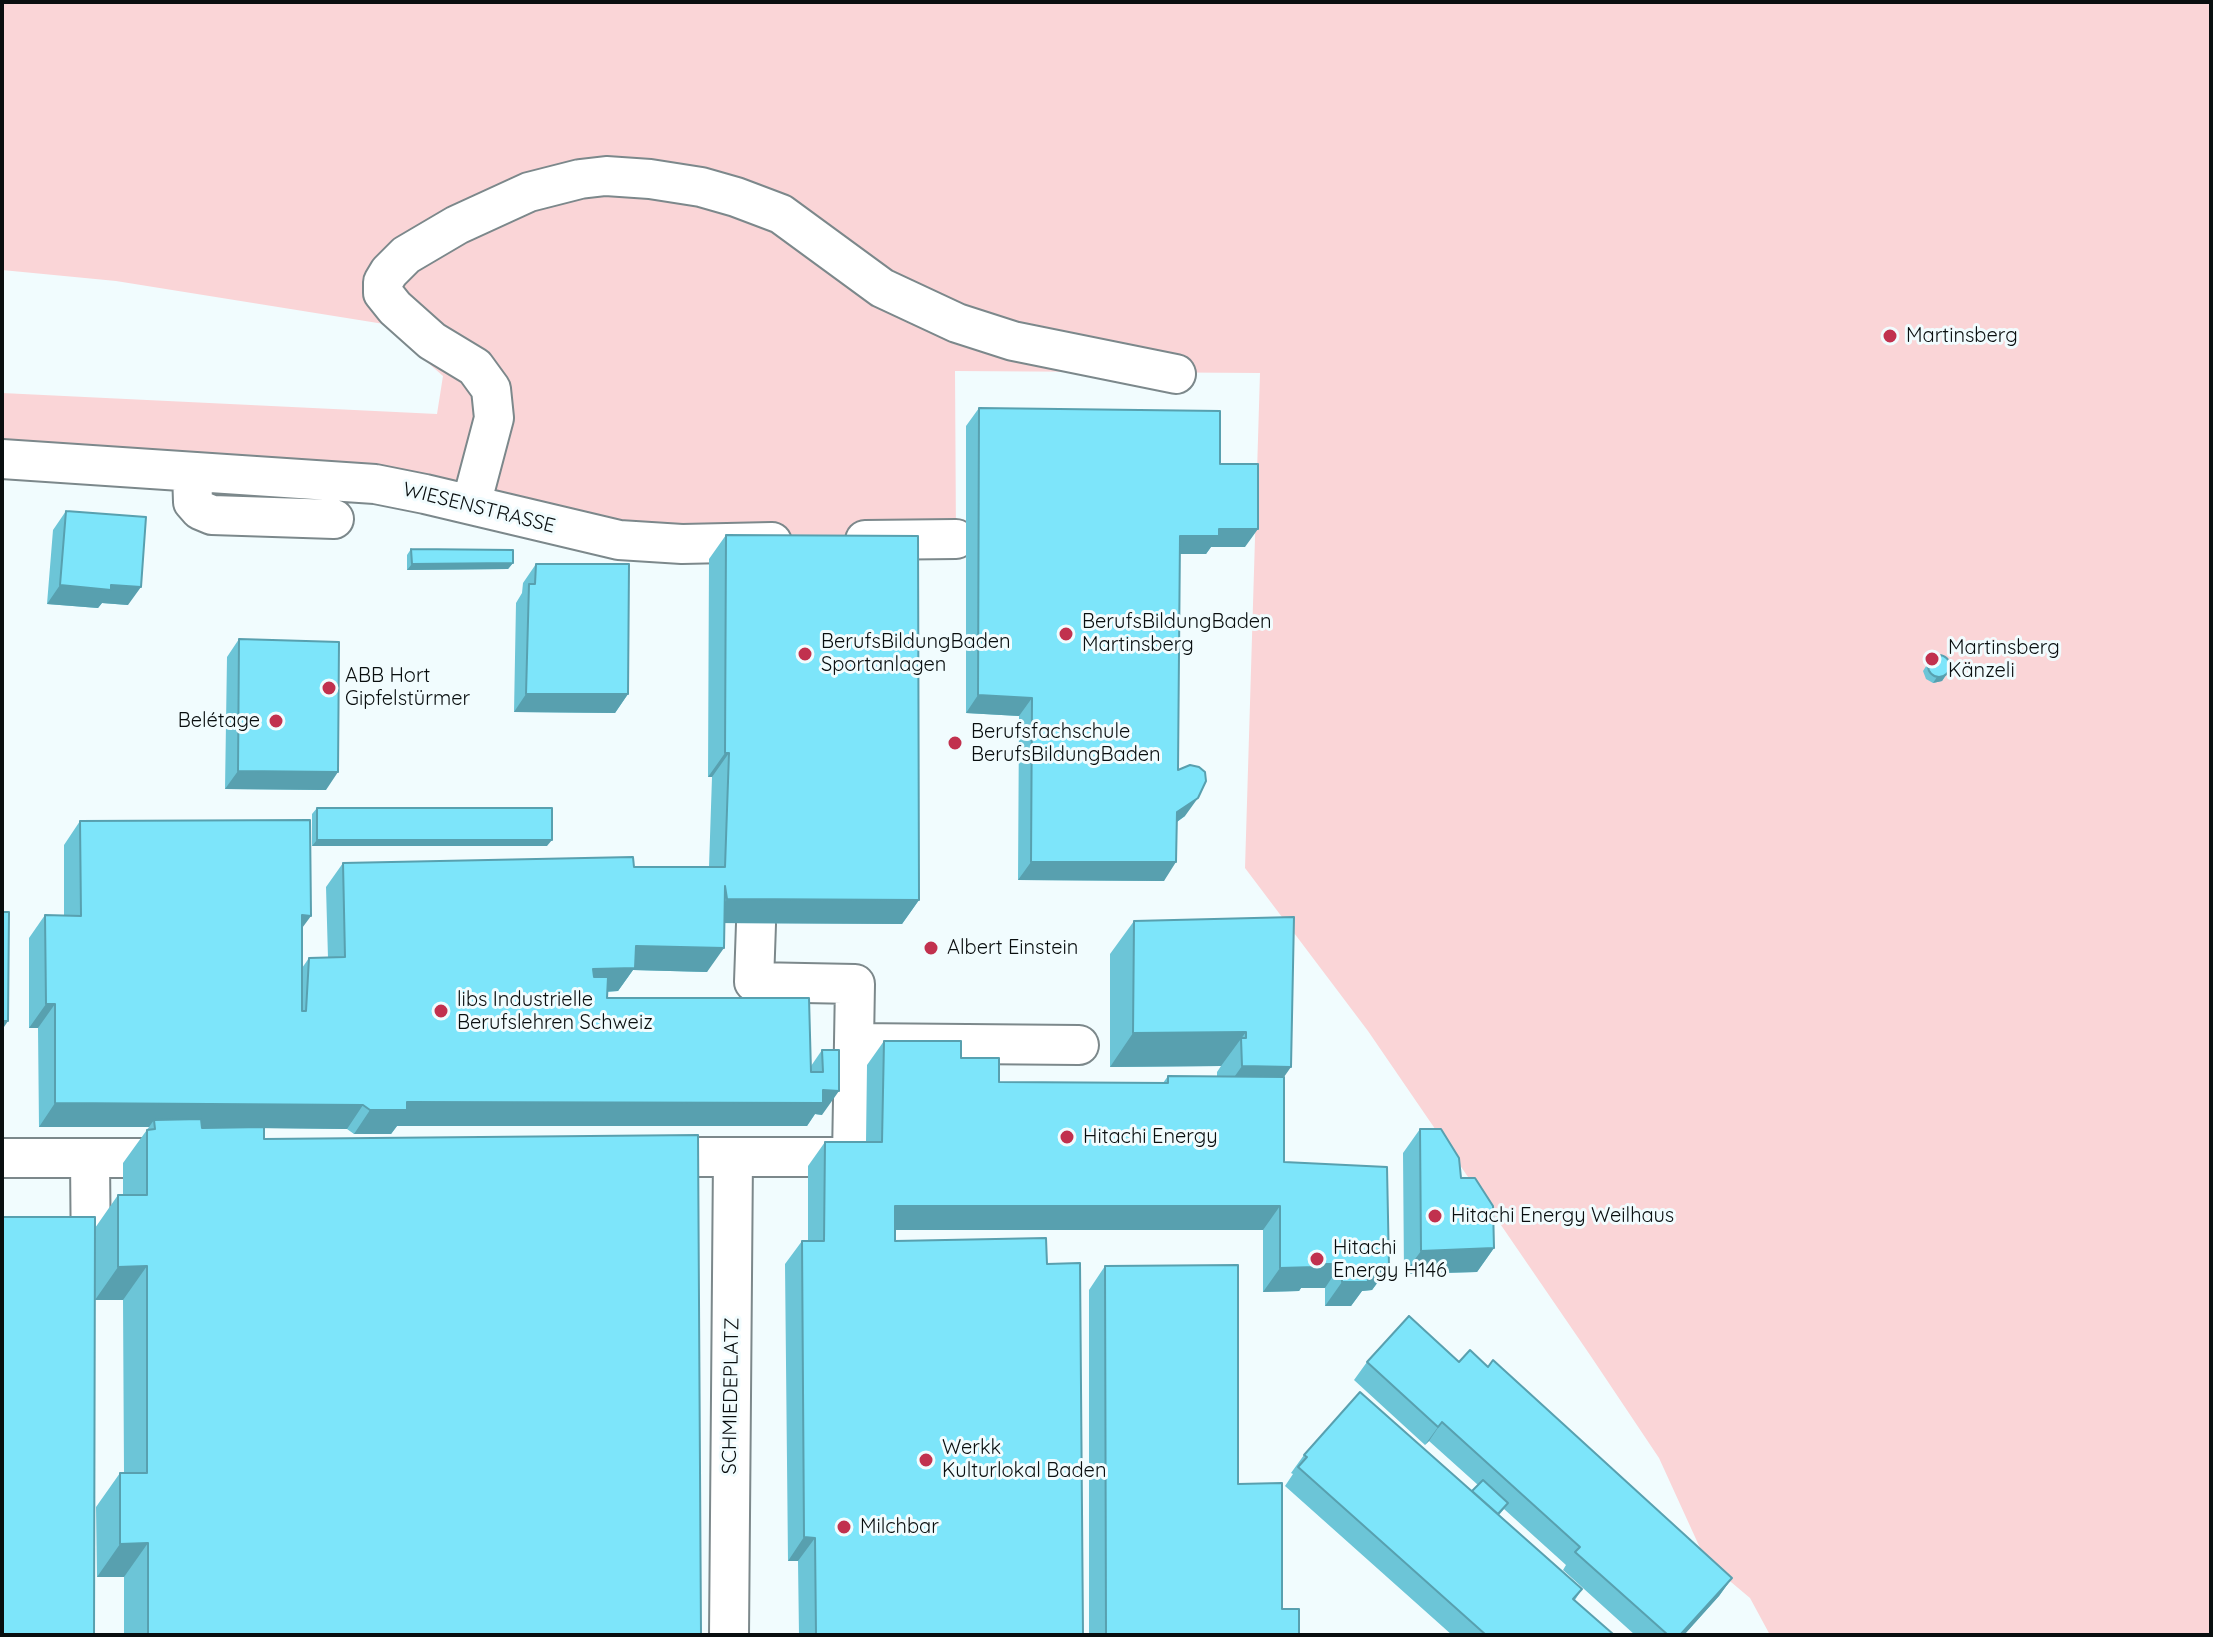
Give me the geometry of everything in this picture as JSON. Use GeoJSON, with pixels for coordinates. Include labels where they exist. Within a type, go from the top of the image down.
{"type":"FeatureCollection","features":[{"type":"Feature","properties":{"kind":"street"},"geometry":{"type":"LineString","coordinates":[[471,505],[494,418],[491,389],[475,367],[432,341],[404,317],[385,297],[383,282],[406,255],[457,225],[529,192],[580,179],[620,176],[659,180],[736,197],[788,218],[882,288],[957,323],[1013,341],[1176,374]]}},
{"type":"Feature","properties":{"kind":"street","name":"WIESENSTRASSE"},"geometry":{"type":"LineString","coordinates":[[2,459],[375,484],[632,542],[814,541],[918,555],[956,539]]}},
{"type":"Feature","properties":{"kind":"street"},"geometry":{"type":"LineString","coordinates":[[192,472],[193,502],[200,510],[212,515],[334,519]]}},
{"type":"Feature","properties":{"kind":"street"},"geometry":{"type":"LineString","coordinates":[[608,1157],[852,1157],[855,984],[754,982],[756,924]]}},
{"type":"Feature","properties":{"kind":"street"},"geometry":{"type":"LineString","coordinates":[[854,1043],[1079,1045]]}},
{"type":"Feature","properties":{"kind":"street","name":"SCHMIEDEPLATZ"},"geometry":{"type":"LineString","coordinates":[[729,1635],[733,1157]]}},
{"type":"Feature","properties":{"kind":"street"},"geometry":{"type":"LineString","coordinates":[[2,1158],[216,1158]]}},
{"type":"Feature","properties":{"kind":"street"},"geometry":{"type":"LineString","coordinates":[[90,1159],[91,1302]]}},
{"type":"Feature","properties":{"kind":"shaded area"},"geometry":{"type":"Polygon","coordinates":[[[2,2],[2211,2],[2211,1635],[1770,1635],[1750,1598],[1706,1561],[1659,1458],[1368,1031],[1245,868],[1260,373],[955,371],[956,539],[682,544],[517,516],[2,459],[2,393],[437,414],[443,376],[384,324],[116,281],[2,270],[2,2]]]}},
{"type":"Feature","properties":{"kind":"building","name":"BerufsBildungBaden Martinsberg"},"geometry":{"type":"Polygon","coordinates":[[[979,408],[1220,411],[1220,464],[1258,464],[1258,529],[1219,529],[1219,536],[1180,536],[1178,770],[1190,765],[1199,767],[1205,772],[1206,781],[1198,798],[1177,812],[1176,862],[1031,862],[1032,698],[978,695],[979,408]]]}},
{"type":"Feature","properties":{"kind":"building"},"geometry":{"type":"Polygon","coordinates":[[[66,511],[146,517],[141,587],[111,585],[111,590],[60,585],[66,511]]]}},
{"type":"Feature","properties":{"kind":"building"},"geometry":{"type":"Polygon","coordinates":[[[726,535],[918,536],[919,900],[727,899],[725,886],[724,948],[636,946],[635,968],[593,969],[594,977],[608,977],[607,998],[809,998],[811,1072],[823,1072],[822,1050],[839,1050],[839,1091],[823,1090],[823,1103],[407,1102],[407,1110],[370,1110],[363,1105],[55,1103],[55,1004],[46,1004],[45,915],[81,916],[80,821],[310,820],[311,916],[302,915],[302,1011],[306,1011],[309,958],[345,957],[343,863],[633,857],[634,867],[725,867],[729,753],[725,753],[726,535]]]}},
{"type":"Feature","properties":{"kind":"building"},"geometry":{"type":"Polygon","coordinates":[[[411,549],[513,550],[513,563],[412,564],[411,549]]]}},
{"type":"Feature","properties":{"kind":"building"},"geometry":{"type":"Polygon","coordinates":[[[536,564],[629,564],[628,694],[526,694],[529,584],[535,584],[536,564]]]}},
{"type":"Feature","properties":{"kind":"building","name":"Belétage"},"geometry":{"type":"Polygon","coordinates":[[[239,639],[339,642],[338,772],[238,771],[239,639]]]}},
{"type":"Feature","properties":{"kind":"building"},"geometry":{"type":"Polygon","coordinates":[[[1939,655],[1947,658],[1950,666],[1947,674],[1939,677],[1931,674],[1928,666],[1931,658],[1939,655]]]}},
{"type":"Feature","properties":{"kind":"building"},"geometry":{"type":"Polygon","coordinates":[[[317,808],[552,808],[552,840],[317,840],[317,808]]]}},
{"type":"Feature","properties":{"kind":"building"},"geometry":{"type":"Polygon","coordinates":[[[2,912],[9,912],[8,1021],[2,1021],[2,912]]]}},
{"type":"Feature","properties":{"kind":"building"},"geometry":{"type":"Polygon","coordinates":[[[1294,917],[1291,1067],[1242,1066],[1241,1038],[1246,1038],[1246,1032],[1133,1033],[1134,921],[1294,917]]]}},
{"type":"Feature","properties":{"kind":"building"},"geometry":{"type":"Polygon","coordinates":[[[884,1041],[961,1041],[961,1058],[999,1058],[999,1082],[1168,1083],[1168,1076],[1284,1077],[1284,1162],[1387,1167],[1389,1267],[1367,1267],[1368,1282],[1342,1282],[1341,1264],[1280,1268],[1280,1206],[895,1206],[895,1241],[1046,1238],[1047,1264],[1080,1263],[1083,1635],[816,1635],[815,1538],[804,1537],[802,1241],[824,1241],[825,1142],[882,1142],[884,1041]]]}},
{"type":"Feature","properties":{"kind":"building"},"geometry":{"type":"Polygon","coordinates":[[[201,1119],[202,1128],[264,1127],[264,1139],[698,1135],[701,1635],[148,1635],[148,1543],[120,1544],[120,1473],[147,1473],[147,1266],[118,1267],[118,1195],[147,1195],[147,1130],[155,1129],[154,1120],[201,1119]]]}},
{"type":"Feature","properties":{"kind":"building"},"geometry":{"type":"Polygon","coordinates":[[[1420,1129],[1441,1129],[1459,1158],[1461,1178],[1475,1178],[1493,1206],[1494,1248],[1421,1251],[1420,1129]]]}},
{"type":"Feature","properties":{"kind":"building"},"geometry":{"type":"Polygon","coordinates":[[[2,1217],[95,1217],[94,1635],[2,1635],[2,1217]]]}},
{"type":"Feature","properties":{"kind":"building"},"geometry":{"type":"Polygon","coordinates":[[[1238,1265],[1238,1484],[1282,1483],[1282,1609],[1299,1609],[1299,1635],[1106,1635],[1105,1266],[1238,1265]]]}},
{"type":"Feature","properties":{"kind":"building"},"geometry":{"type":"Polygon","coordinates":[[[1409,1316],[1459,1362],[1470,1350],[1488,1367],[1493,1360],[1732,1578],[1680,1635],[1668,1635],[1575,1552],[1580,1547],[1442,1422],[1438,1427],[1367,1362],[1409,1316]]]}},
{"type":"Feature","properties":{"kind":"building"},"geometry":{"type":"Polygon","coordinates":[[[1360,1392],[1582,1589],[1573,1599],[1613,1634],[1486,1635],[1298,1467],[1307,1457],[1304,1455],[1360,1392]]]}},
{"type":"Feature","properties":{"kind":"building"},"geometry":{"type":"Polygon","coordinates":[[[1483,1480],[1508,1503],[1498,1514],[1472,1491],[1483,1480]]]}},
{"type":"Feature","properties":{"kind":"place","name":"Martinsberg"},"geometry":{"type":"Point","coordinates":[1890,336]}},
{"type":"Feature","properties":{"kind":"place","name":"BerufsBildungBaden Martinsberg"},"geometry":{"type":"Point","coordinates":[1066,634]}},
{"type":"Feature","properties":{"kind":"place","name":"BerufsBildungBaden Sportanlagen"},"geometry":{"type":"Point","coordinates":[805,654]}},
{"type":"Feature","properties":{"kind":"place","name":"Martinsberg Känzeli"},"geometry":{"type":"Point","coordinates":[1932,659]}},
{"type":"Feature","properties":{"kind":"place","name":"ABB Hort Gipfelstürmer"},"geometry":{"type":"Point","coordinates":[329,688]}},
{"type":"Feature","properties":{"kind":"place","name":"Belétage"},"geometry":{"type":"Point","coordinates":[276,721]}},
{"type":"Feature","properties":{"kind":"place","name":"Berufsfachschule BerufsBildungBaden"},"geometry":{"type":"Point","coordinates":[955,743]}},
{"type":"Feature","properties":{"kind":"place","name":"Albert Einstein"},"geometry":{"type":"Point","coordinates":[931,948]}},
{"type":"Feature","properties":{"kind":"place","name":"libs Industrielle Berufslehren Schweiz"},"geometry":{"type":"Point","coordinates":[441,1011]}},
{"type":"Feature","properties":{"kind":"place","name":"Hitachi Energy"},"geometry":{"type":"Point","coordinates":[1067,1137]}},
{"type":"Feature","properties":{"kind":"place","name":"Hitachi Energy Weilhaus"},"geometry":{"type":"Point","coordinates":[1435,1216]}},
{"type":"Feature","properties":{"kind":"place","name":"Hitachi Energy H146"},"geometry":{"type":"Point","coordinates":[1317,1259]}},
{"type":"Feature","properties":{"kind":"place","name":"Werkk Kulturlokal Baden"},"geometry":{"type":"Point","coordinates":[926,1460]}},
{"type":"Feature","properties":{"kind":"place","name":"Milchbar"},"geometry":{"type":"Point","coordinates":[844,1527]}}]}
